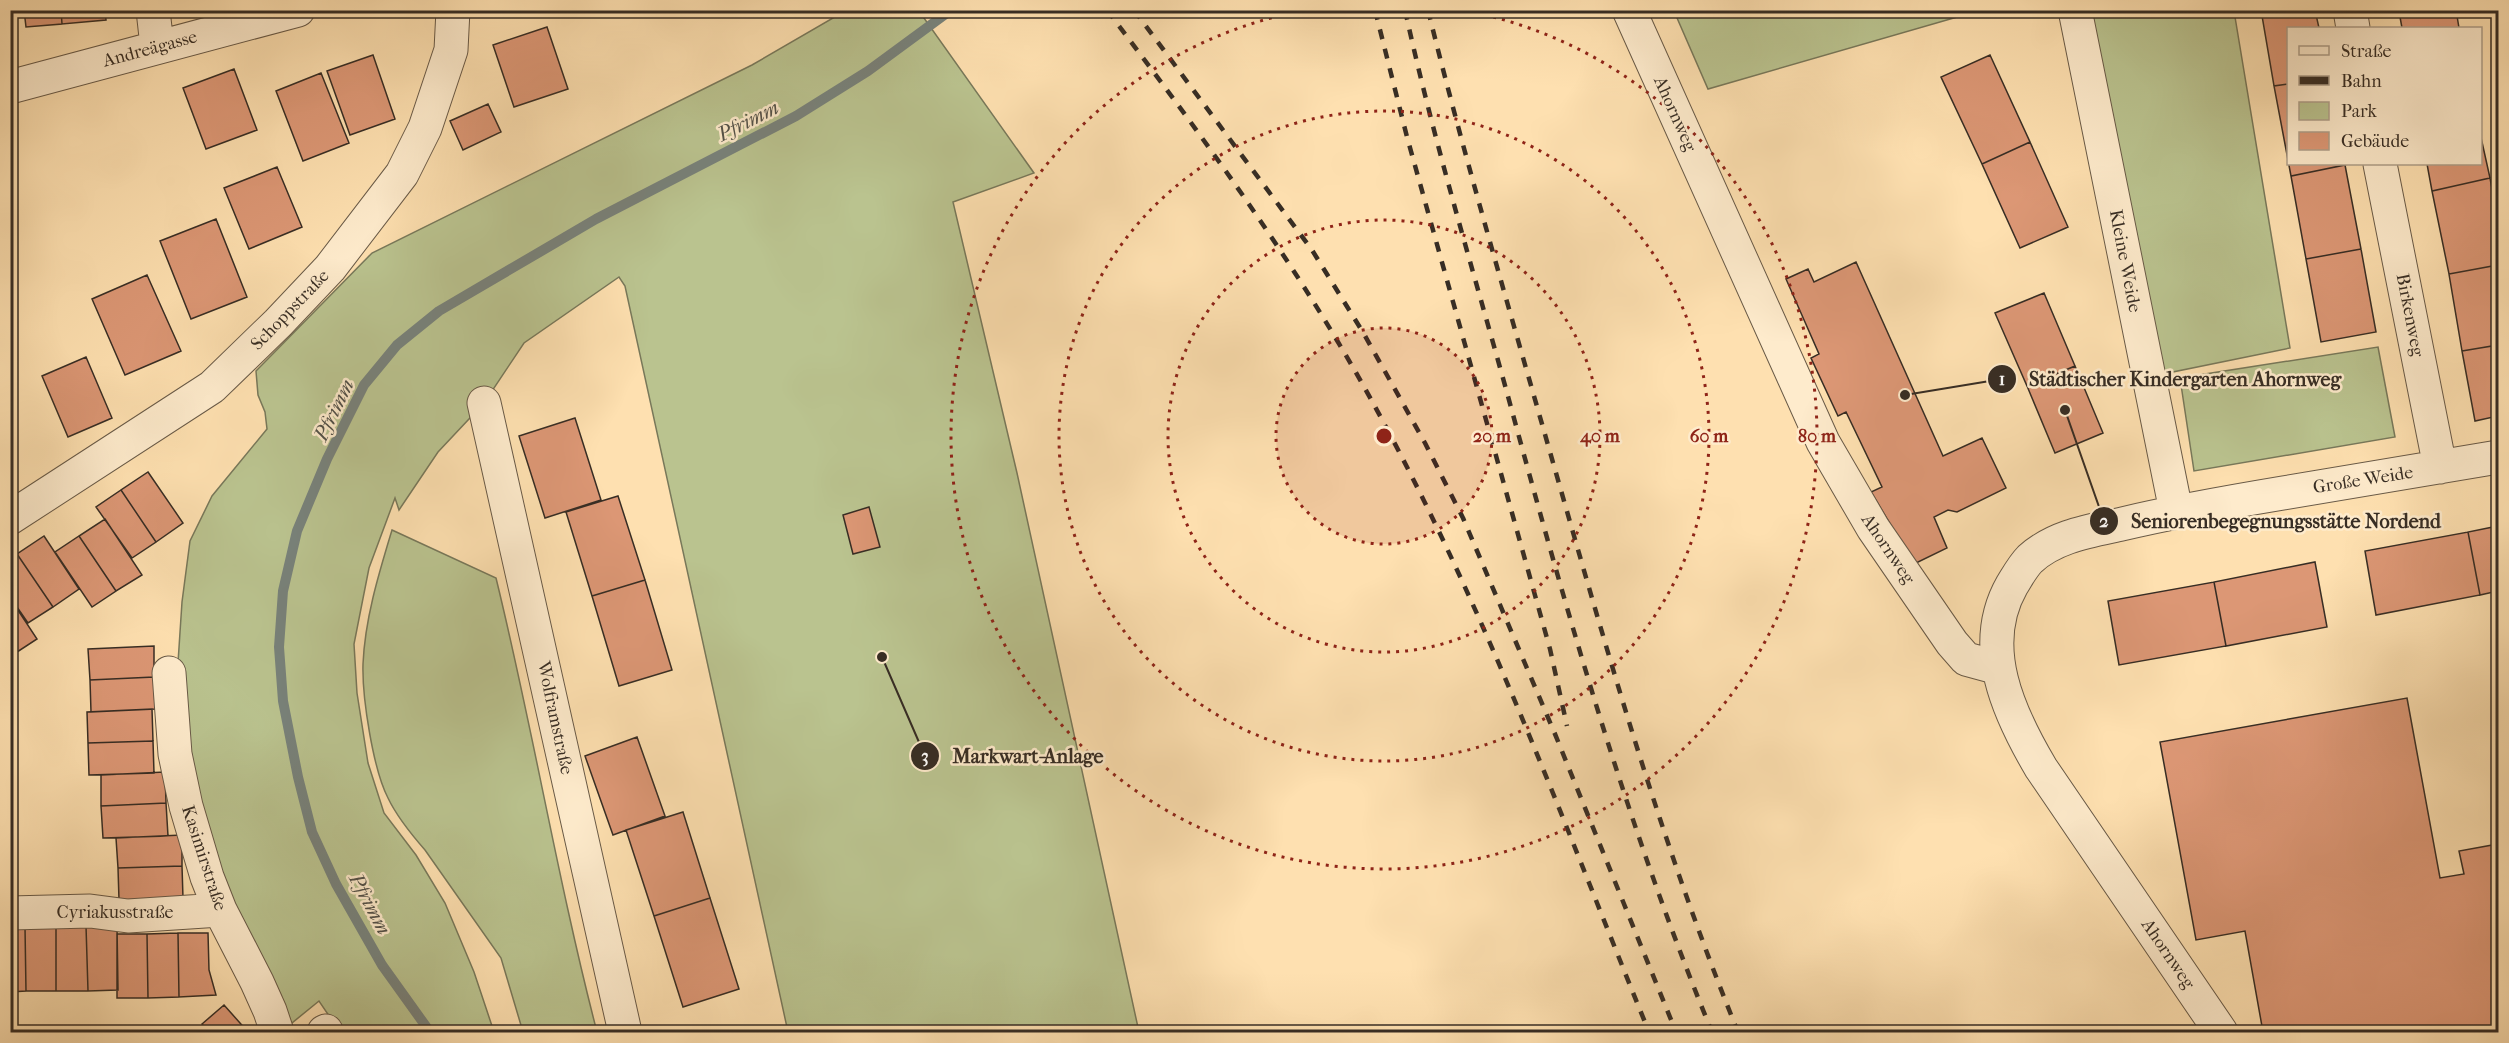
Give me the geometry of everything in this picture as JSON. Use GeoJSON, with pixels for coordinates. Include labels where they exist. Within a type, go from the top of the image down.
{"type":"FeatureCollection","features":[{"type":"Feature","properties":{"kind":"street"},"geometry":{"type":"LineString","coordinates":[[153,10],[157,46]]}},
{"type":"Feature","properties":{"kind":"street","name":"Schoppstraße"},"geometry":{"type":"LineString","coordinates":[[10,518],[212,387],[278,323],[330,268],[402,174],[425,128],[451,50],[453,10]]}},
{"type":"Feature","properties":{"kind":"street","name":"Ahornweg"},"geometry":{"type":"LineString","coordinates":[[1629,10],[1823,442],[1873,528],[1952,643],[1966,659],[1999,668],[2008,707],[2041,768],[2221,1032]]}},
{"type":"Feature","properties":{"kind":"street","name":"Kleine Weide"},"geometry":{"type":"LineString","coordinates":[[2075,10],[2175,511]]}},
{"type":"Feature","properties":{"kind":"street"},"geometry":{"type":"LineString","coordinates":[[2350,10],[2354,27]]}},
{"type":"Feature","properties":{"kind":"street","name":"Andreägasse"},"geometry":{"type":"LineString","coordinates":[[10,87],[292,11]]}},
{"type":"Feature","properties":{"kind":"street","name":"Birkenweg"},"geometry":{"type":"LineString","coordinates":[[2380,165],[2440,467]]}},
{"type":"Feature","properties":{"kind":"street","name":"Wolframstraße"},"geometry":{"type":"LineString","coordinates":[[484,403],[625,1032]]}},
{"type":"Feature","properties":{"kind":"street","name":"Große Weide"},"geometry":{"type":"LineString","coordinates":[[1999,668],[1997,648],[1999,620],[2006,597],[2029,560],[2047,546],[2071,536],[2175,511],[2499,457]]}},
{"type":"Feature","properties":{"kind":"street","name":"Kasimirstraße"},"geometry":{"type":"LineString","coordinates":[[169,672],[175,754],[184,796],[207,877],[220,910],[261,992],[277,1032]]}},
{"type":"Feature","properties":{"kind":"street","name":"Cyriakusstraße"},"geometry":{"type":"LineString","coordinates":[[10,913],[90,911],[128,916],[220,910]]}},
{"type":"Feature","properties":{"kind":"green space"},"geometry":{"type":"Polygon","coordinates":[[[845,11],[919,11],[1034,173],[953,202],[1017,473],[1139,1032],[788,1032],[625,286],[619,277],[524,343],[484,403],[438,452],[399,510],[395,498],[369,568],[354,644],[357,693],[368,763],[384,813],[416,855],[445,903],[474,972],[494,1032],[340,1032],[319,1001],[287,1027],[213,866],[177,678],[182,602],[190,541],[212,496],[267,429],[265,412],[258,395],[256,371],[372,253],[752,65],[845,11]]]}},
{"type":"Feature","properties":{"kind":"green space"},"geometry":{"type":"Polygon","coordinates":[[[1674,11],[1978,11],[1708,89],[1674,11]]]}},
{"type":"Feature","properties":{"kind":"green space"},"geometry":{"type":"Polygon","coordinates":[[[2079,11],[2234,11],[2290,348],[2148,377],[2079,11]]]}},
{"type":"Feature","properties":{"kind":"green space"},"geometry":{"type":"Polygon","coordinates":[[[2378,347],[2395,437],[2194,471],[2180,378],[2378,347]]]}},
{"type":"Feature","properties":{"kind":"green space"},"geometry":{"type":"Polygon","coordinates":[[[392,530],[496,578],[570,919],[597,1032],[523,1032],[501,958],[425,850],[400,819],[383,785],[370,732],[364,695],[363,664],[370,613],[392,530]]]}},
{"type":"Feature","properties":{"kind":"building"},"geometry":{"type":"Polygon","coordinates":[[[24,10],[61,10],[62,24],[26,27],[24,10]]]}},
{"type":"Feature","properties":{"kind":"building"},"geometry":{"type":"Polygon","coordinates":[[[61,10],[105,10],[106,20],[62,24],[61,10]]]}},
{"type":"Feature","properties":{"kind":"building"},"geometry":{"type":"Polygon","coordinates":[[[494,10],[512,10],[496,17],[494,10]]]}},
{"type":"Feature","properties":{"kind":"building"},"geometry":{"type":"Polygon","coordinates":[[[2261,10],[2315,10],[2319,27],[2287,27],[2287,84],[2274,86],[2261,10]]]}},
{"type":"Feature","properties":{"kind":"building"},"geometry":{"type":"Polygon","coordinates":[[[2399,10],[2436,10],[2400,17],[2399,10]]]}},
{"type":"Feature","properties":{"kind":"building"},"geometry":{"type":"Polygon","coordinates":[[[2436,10],[2456,10],[2459,27],[2402,27],[2400,17],[2436,10]]]}},
{"type":"Feature","properties":{"kind":"building"},"geometry":{"type":"Polygon","coordinates":[[[547,27],[568,89],[514,107],[493,45],[547,27]]]}},
{"type":"Feature","properties":{"kind":"building"},"geometry":{"type":"Polygon","coordinates":[[[373,55],[395,119],[350,135],[327,71],[373,55]]]}},
{"type":"Feature","properties":{"kind":"building"},"geometry":{"type":"Polygon","coordinates":[[[1990,55],[2030,142],[1982,164],[1941,77],[1990,55]]]}},
{"type":"Feature","properties":{"kind":"building"},"geometry":{"type":"Polygon","coordinates":[[[234,69],[257,130],[206,149],[183,88],[234,69]]]}},
{"type":"Feature","properties":{"kind":"building"},"geometry":{"type":"Polygon","coordinates":[[[321,73],[349,143],[303,161],[276,91],[321,73]]]}},
{"type":"Feature","properties":{"kind":"building"},"geometry":{"type":"Polygon","coordinates":[[[2287,84],[2287,155],[2274,86],[2287,84]]]}},
{"type":"Feature","properties":{"kind":"building"},"geometry":{"type":"Polygon","coordinates":[[[488,104],[501,132],[463,150],[450,121],[488,104]]]}},
{"type":"Feature","properties":{"kind":"building"},"geometry":{"type":"Polygon","coordinates":[[[2030,142],[2068,227],[2020,248],[1982,164],[2030,142]]]}},
{"type":"Feature","properties":{"kind":"building"},"geometry":{"type":"Polygon","coordinates":[[[2482,142],[2490,178],[2432,191],[2427,165],[2482,165],[2482,142]]]}},
{"type":"Feature","properties":{"kind":"building"},"geometry":{"type":"Polygon","coordinates":[[[2289,165],[2345,165],[2291,176],[2289,165]]]}},
{"type":"Feature","properties":{"kind":"building"},"geometry":{"type":"Polygon","coordinates":[[[2345,165],[2361,249],[2306,259],[2291,176],[2345,165]]]}},
{"type":"Feature","properties":{"kind":"building"},"geometry":{"type":"Polygon","coordinates":[[[277,167],[302,227],[249,249],[224,188],[277,167]]]}},
{"type":"Feature","properties":{"kind":"building"},"geometry":{"type":"Polygon","coordinates":[[[2490,178],[2498,221],[2498,265],[2449,274],[2432,191],[2490,178]]]}},
{"type":"Feature","properties":{"kind":"building"},"geometry":{"type":"Polygon","coordinates":[[[216,219],[247,297],[191,319],[160,241],[216,219]]]}},
{"type":"Feature","properties":{"kind":"building"},"geometry":{"type":"Polygon","coordinates":[[[2361,249],[2376,332],[2321,342],[2306,259],[2361,249]]]}},
{"type":"Feature","properties":{"kind":"building"},"geometry":{"type":"Polygon","coordinates":[[[1856,262],[1943,456],[1982,438],[2006,488],[1957,512],[1948,510],[1934,517],[1947,548],[1914,564],[1871,492],[1882,487],[1846,412],[1838,416],[1811,358],[1819,354],[1786,279],[1808,269],[1814,282],[1856,262]]]}},
{"type":"Feature","properties":{"kind":"building"},"geometry":{"type":"Polygon","coordinates":[[[2498,265],[2498,345],[2462,351],[2449,274],[2498,265]]]}},
{"type":"Feature","properties":{"kind":"building"},"geometry":{"type":"Polygon","coordinates":[[[147,275],[181,351],[125,375],[92,299],[147,275]]]}},
{"type":"Feature","properties":{"kind":"building"},"geometry":{"type":"Polygon","coordinates":[[[2044,293],[2075,366],[2027,386],[1995,313],[2044,293]]]}},
{"type":"Feature","properties":{"kind":"building"},"geometry":{"type":"Polygon","coordinates":[[[2498,345],[2498,416],[2475,421],[2462,351],[2498,345]]]}},
{"type":"Feature","properties":{"kind":"building"},"geometry":{"type":"Polygon","coordinates":[[[86,357],[112,418],[68,437],[42,376],[86,357]]]}},
{"type":"Feature","properties":{"kind":"building"},"geometry":{"type":"Polygon","coordinates":[[[2075,366],[2103,433],[2055,453],[2027,386],[2075,366]]]}},
{"type":"Feature","properties":{"kind":"building"},"geometry":{"type":"Polygon","coordinates":[[[575,418],[601,500],[545,518],[519,436],[575,418]]]}},
{"type":"Feature","properties":{"kind":"building"},"geometry":{"type":"Polygon","coordinates":[[[148,472],[183,523],[156,542],[121,490],[148,472]]]}},
{"type":"Feature","properties":{"kind":"building"},"geometry":{"type":"Polygon","coordinates":[[[121,490],[156,542],[132,558],[96,507],[121,490]]]}},
{"type":"Feature","properties":{"kind":"building"},"geometry":{"type":"Polygon","coordinates":[[[618,496],[645,580],[592,596],[566,512],[618,496]]]}},
{"type":"Feature","properties":{"kind":"building"},"geometry":{"type":"Polygon","coordinates":[[[869,507],[880,547],[853,554],[843,515],[869,507]]]}},
{"type":"Feature","properties":{"kind":"building"},"geometry":{"type":"Polygon","coordinates":[[[105,519],[142,575],[116,591],[79,536],[105,519]]]}},
{"type":"Feature","properties":{"kind":"building"},"geometry":{"type":"Polygon","coordinates":[[[2498,526],[2498,591],[2480,595],[2468,532],[2498,526]]]}},
{"type":"Feature","properties":{"kind":"building"},"geometry":{"type":"Polygon","coordinates":[[[2468,532],[2480,595],[2376,615],[2365,551],[2468,532]]]}},
{"type":"Feature","properties":{"kind":"building"},"geometry":{"type":"Polygon","coordinates":[[[44,536],[79,589],[53,607],[17,554],[44,536]]]}},
{"type":"Feature","properties":{"kind":"building"},"geometry":{"type":"Polygon","coordinates":[[[79,536],[116,591],[92,607],[55,552],[79,536]]]}},
{"type":"Feature","properties":{"kind":"building"},"geometry":{"type":"Polygon","coordinates":[[[17,554],[53,607],[28,623],[10,597],[10,559],[17,554]]]}},
{"type":"Feature","properties":{"kind":"building"},"geometry":{"type":"Polygon","coordinates":[[[2315,562],[2327,627],[2226,646],[2214,582],[2315,562]]]}},
{"type":"Feature","properties":{"kind":"building"},"geometry":{"type":"Polygon","coordinates":[[[645,580],[672,670],[619,686],[592,596],[645,580]]]}},
{"type":"Feature","properties":{"kind":"building"},"geometry":{"type":"Polygon","coordinates":[[[2214,582],[2226,646],[2119,665],[2108,601],[2214,582]]]}},
{"type":"Feature","properties":{"kind":"building"},"geometry":{"type":"Polygon","coordinates":[[[10,598],[37,639],[11,656],[10,655],[10,598]]]}},
{"type":"Feature","properties":{"kind":"building"},"geometry":{"type":"Polygon","coordinates":[[[154,646],[154,677],[90,680],[88,649],[154,646]]]}},
{"type":"Feature","properties":{"kind":"building"},"geometry":{"type":"Polygon","coordinates":[[[154,677],[155,709],[91,712],[90,680],[154,677]]]}},
{"type":"Feature","properties":{"kind":"building"},"geometry":{"type":"Polygon","coordinates":[[[2407,698],[2440,878],[2464,874],[2459,851],[2498,844],[2498,1032],[2263,1032],[2245,931],[2196,940],[2160,742],[2407,698]]]}},
{"type":"Feature","properties":{"kind":"building"},"geometry":{"type":"Polygon","coordinates":[[[152,709],[153,741],[88,743],[87,712],[152,709]]]}},
{"type":"Feature","properties":{"kind":"building"},"geometry":{"type":"Polygon","coordinates":[[[637,737],[665,816],[613,835],[585,756],[637,737]]]}},
{"type":"Feature","properties":{"kind":"building"},"geometry":{"type":"Polygon","coordinates":[[[153,741],[154,773],[89,775],[88,743],[153,741]]]}},
{"type":"Feature","properties":{"kind":"building"},"geometry":{"type":"Polygon","coordinates":[[[165,772],[166,803],[101,806],[101,775],[165,772]]]}},
{"type":"Feature","properties":{"kind":"building"},"geometry":{"type":"Polygon","coordinates":[[[166,803],[168,836],[103,838],[101,806],[166,803]]]}},
{"type":"Feature","properties":{"kind":"building"},"geometry":{"type":"Polygon","coordinates":[[[683,812],[710,898],[654,916],[626,830],[683,812]]]}},
{"type":"Feature","properties":{"kind":"building"},"geometry":{"type":"Polygon","coordinates":[[[182,835],[182,866],[118,868],[116,838],[182,835]]]}},
{"type":"Feature","properties":{"kind":"building"},"geometry":{"type":"Polygon","coordinates":[[[182,866],[183,898],[119,900],[118,868],[182,866]]]}},
{"type":"Feature","properties":{"kind":"building"},"geometry":{"type":"Polygon","coordinates":[[[710,898],[739,989],[683,1007],[654,916],[710,898]]]}},
{"type":"Feature","properties":{"kind":"building"},"geometry":{"type":"Polygon","coordinates":[[[86,926],[88,991],[56,991],[56,927],[86,926]]]}},
{"type":"Feature","properties":{"kind":"building"},"geometry":{"type":"Polygon","coordinates":[[[86,926],[117,926],[118,990],[88,991],[86,926]]]}},
{"type":"Feature","properties":{"kind":"building"},"geometry":{"type":"Polygon","coordinates":[[[25,927],[26,991],[10,992],[10,928],[25,927]]]}},
{"type":"Feature","properties":{"kind":"building"},"geometry":{"type":"Polygon","coordinates":[[[25,927],[56,927],[56,991],[26,991],[25,927]]]}},
{"type":"Feature","properties":{"kind":"building"},"geometry":{"type":"Polygon","coordinates":[[[178,933],[179,997],[148,998],[147,934],[178,933]]]}},
{"type":"Feature","properties":{"kind":"building"},"geometry":{"type":"Polygon","coordinates":[[[178,933],[208,933],[209,970],[216,995],[179,997],[178,933]]]}},
{"type":"Feature","properties":{"kind":"building"},"geometry":{"type":"Polygon","coordinates":[[[117,934],[147,934],[148,998],[117,998],[117,934]]]}},
{"type":"Feature","properties":{"kind":"building"},"geometry":{"type":"Polygon","coordinates":[[[224,1005],[248,1032],[209,1032],[202,1024],[224,1005]]]}},
{"type":"Feature","properties":{"kind":"waterway","name":"Pfrimm"},"geometry":{"type":"LineString","coordinates":[[430,1032],[382,965],[336,884],[312,832],[283,701],[279,647],[283,591],[297,531],[327,459],[364,385],[397,345],[439,311],[596,219],[796,116],[868,71],[951,10]]}},
{"type":"Feature","properties":{"kind":"railway"},"geometry":{"type":"LineString","coordinates":[[1107,10],[1183,111],[1290,265],[1356,372],[1386,427],[1424,500],[1493,650],[1649,1032]]}},
{"type":"Feature","properties":{"kind":"railway"},"geometry":{"type":"LineString","coordinates":[[1134,10],[1312,250],[1364,334],[1425,443],[1463,518],[1555,734],[1676,1032]]}},
{"type":"Feature","properties":{"kind":"railway"},"geometry":{"type":"LineString","coordinates":[[1375,10],[1407,137],[1550,649],[1567,726]]}},
{"type":"Feature","properties":{"kind":"railway"},"geometry":{"type":"LineString","coordinates":[[1405,10],[1453,200],[1574,633],[1652,874],[1712,1032]]}},
{"type":"Feature","properties":{"kind":"railway"},"geometry":{"type":"LineString","coordinates":[[1428,10],[1486,228],[1635,742],[1683,888],[1738,1032]]}},
{"type":"Feature","properties":{"kind":"place","name":"Städtischer Kindergarten Ahornweg"},"geometry":{"type":"Point","coordinates":[1905,395]}},
{"type":"Feature","properties":{"kind":"place","name":"Seniorenbegegnungsstätte Nordend"},"geometry":{"type":"Point","coordinates":[2065,410]}},
{"type":"Feature","properties":{"kind":"place","name":"Markwart-Anlage"},"geometry":{"type":"Point","coordinates":[882,657]}}]}
